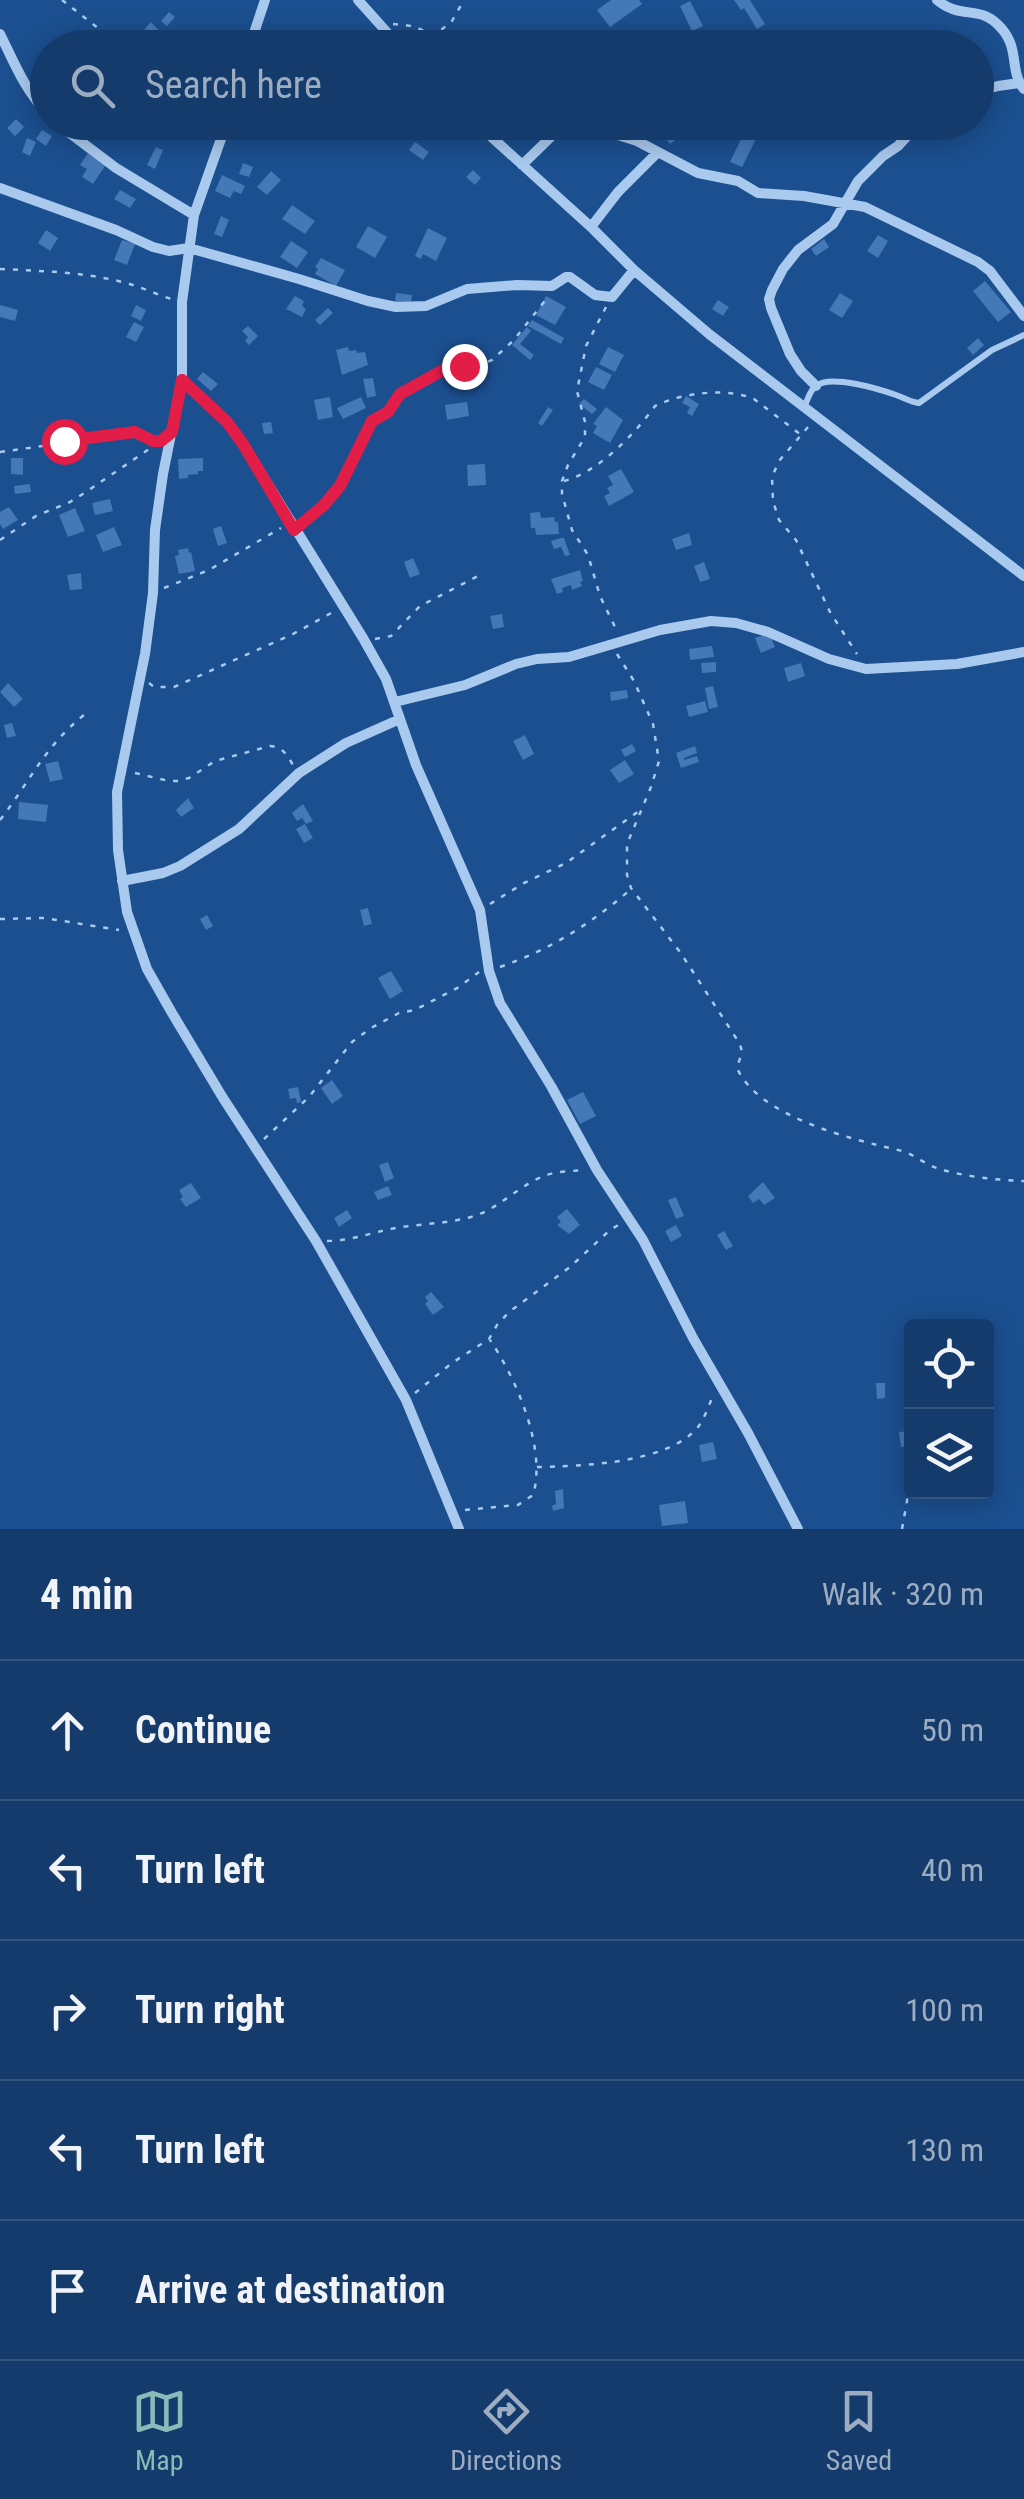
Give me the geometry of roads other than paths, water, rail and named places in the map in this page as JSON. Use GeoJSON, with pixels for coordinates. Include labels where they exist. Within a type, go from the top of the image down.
{"type":"FeatureCollection","features":[{"type":"Feature","properties":{"kind":"street"},"geometry":{"type":"LineString","coordinates":[[255,30],[265,0]]}},
{"type":"Feature","properties":{"kind":"street"},"geometry":{"type":"LineString","coordinates":[[358,0],[385,30]]}},
{"type":"Feature","properties":{"kind":"street"},"geometry":{"type":"LineString","coordinates":[[937,0],[960,13],[982,13],[1001,27],[1010,40],[1016,76],[1022,86]]}},
{"type":"Feature","properties":{"kind":"street"},"geometry":{"type":"LineString","coordinates":[[0,34],[30,93]]}},
{"type":"Feature","properties":{"kind":"street"},"geometry":{"type":"LineString","coordinates":[[994,87],[1022,86]]}},
{"type":"Feature","properties":{"kind":"street"},"geometry":{"type":"LineString","coordinates":[[79,140],[194,216]]}},
{"type":"Feature","properties":{"kind":"street"},"geometry":{"type":"LineString","coordinates":[[221,140],[194,216],[182,302],[182,380],[158,512],[153,593],[142,673],[117,792],[118,850],[127,912],[147,969],[172,1013],[316,1241],[406,1400],[459,1529]]}},
{"type":"Feature","properties":{"kind":"street"},"geometry":{"type":"LineString","coordinates":[[495,140],[709,334],[1024,576]]}},
{"type":"Feature","properties":{"kind":"street"},"geometry":{"type":"LineString","coordinates":[[522,166],[548,140]]}},
{"type":"Feature","properties":{"kind":"street"},"geometry":{"type":"LineString","coordinates":[[633,140],[698,173],[738,180],[758,192],[865,207],[978,262],[990,271],[1024,316]]}},
{"type":"Feature","properties":{"kind":"street"},"geometry":{"type":"LineString","coordinates":[[816,386],[790,354],[769,300],[783,269],[798,250],[834,224],[858,181],[904,140]]}},
{"type":"Feature","properties":{"kind":"street"},"geometry":{"type":"LineString","coordinates":[[591,227],[618,192],[658,152]]}},
{"type":"Feature","properties":{"kind":"street"},"geometry":{"type":"LineString","coordinates":[[0,188],[153,247],[168,251],[189,248],[396,307],[426,306],[467,289],[557,285],[566,277],[595,295],[612,297],[634,270]]}},
{"type":"Feature","properties":{"kind":"street"},"geometry":{"type":"LineString","coordinates":[[182,380],[227,422],[243,444],[386,679],[416,765],[480,910],[488,967],[500,1003],[597,1170],[630,1218],[798,1529]]}},
{"type":"Feature","properties":{"kind":"street"},"geometry":{"type":"LineString","coordinates":[[395,702],[465,685],[516,664],[569,657],[684,624],[711,621],[768,632],[838,662],[866,669],[957,664],[1024,652]]}},
{"type":"Feature","properties":{"kind":"street"},"geometry":{"type":"LineString","coordinates":[[122,881],[180,866],[239,828],[299,773],[346,742],[400,719]]}},
{"type":"Feature","properties":{"kind":"lane"},"geometry":{"type":"LineString","coordinates":[[803,408],[816,386],[827,380],[919,402],[992,350],[1024,334]]}}]}
